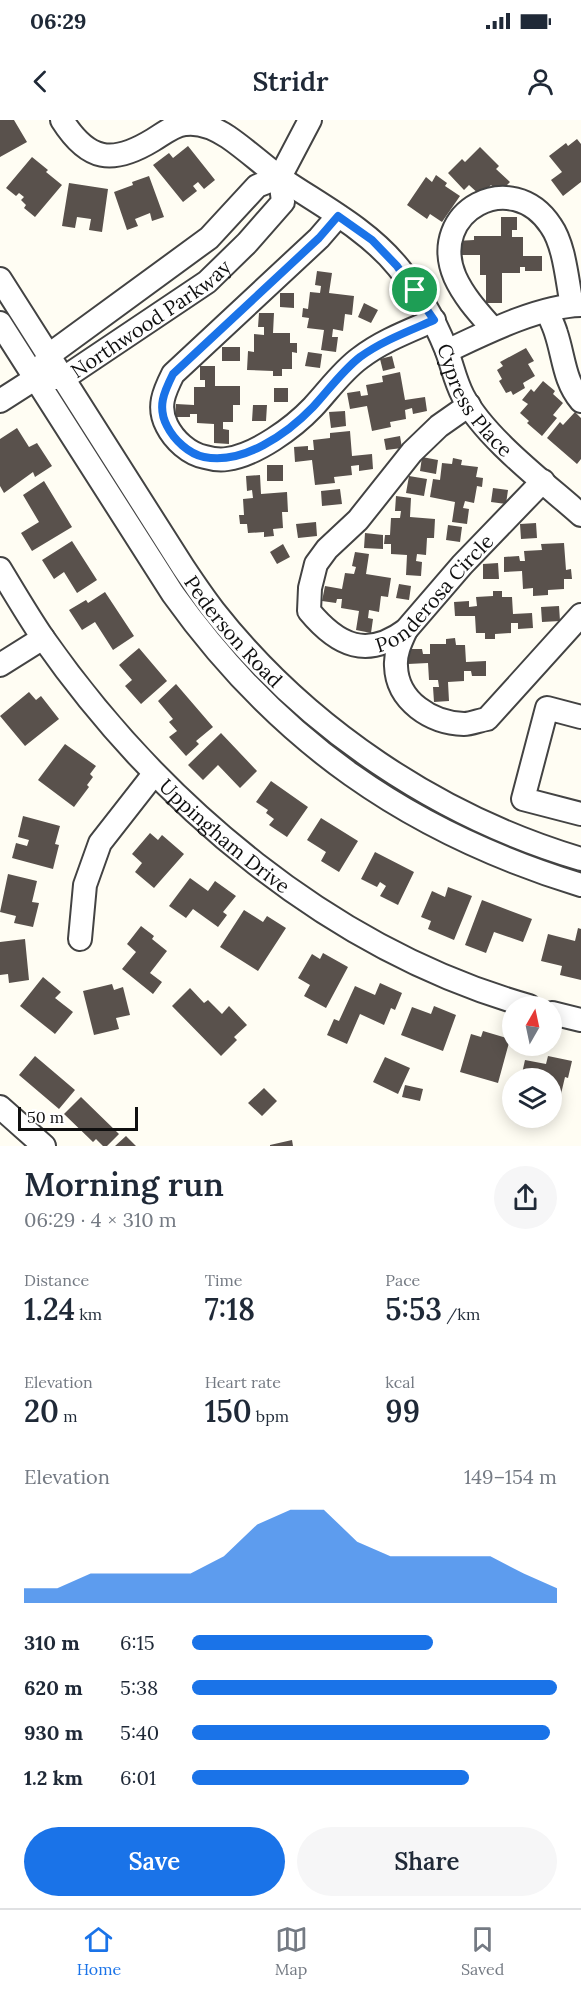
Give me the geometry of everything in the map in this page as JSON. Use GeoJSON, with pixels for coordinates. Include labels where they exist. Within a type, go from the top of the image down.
{"type":"FeatureCollection","features":[{"type":"Feature","properties":{"kind":"street","name":"Cypress Place"},"geometry":{"type":"LineString","coordinates":[[62,120],[72,136],[85,148],[92,152],[115,156],[141,147],[183,124],[202,125],[228,137],[280,177],[372,240],[397,266],[434,320],[462,394],[469,405],[496,438],[581,515]]}},
{"type":"Feature","properties":{"kind":"street","name":"Northwood Parkway"},"geometry":{"type":"LineString","coordinates":[[280,177],[256,186],[209,238],[49,355],[36,378],[64,378],[207,282],[247,243],[283,202],[280,177],[310,120]]}},
{"type":"Feature","properties":{"kind":"street"},"geometry":{"type":"LineString","coordinates":[[447,351],[493,330],[547,311],[577,305],[552,226],[529,204],[505,197],[491,197],[463,214],[453,231],[450,256],[455,276],[466,297],[493,330]]}},
{"type":"Feature","properties":{"kind":"street"},"geometry":{"type":"LineString","coordinates":[[338,216],[319,238],[173,374],[163,393],[161,406],[167,426],[175,439],[199,456],[212,459],[226,460],[260,447],[295,424],[361,357],[387,341],[434,320]]}},
{"type":"Feature","properties":{"kind":"street","name":"Pederson Road"},"geometry":{"type":"LineString","coordinates":[[0,279],[214,612],[283,687],[358,750],[420,790],[505,832],[581,859]]}},
{"type":"Feature","properties":{"kind":"street"},"geometry":{"type":"LineString","coordinates":[[547,311],[556,333],[563,365],[572,389],[581,401]]}},
{"type":"Feature","properties":{"kind":"street","name":"Pederson Road"},"geometry":{"type":"LineString","coordinates":[[0,323],[173,594],[214,649],[266,704],[310,744],[353,777],[412,814],[483,849],[533,870],[581,885]]}},
{"type":"Feature","properties":{"kind":"street"},"geometry":{"type":"LineString","coordinates":[[0,401],[36,378]]}},
{"type":"Feature","properties":{"kind":"street","name":"Ponderosa Circle"},"geometry":{"type":"LineString","coordinates":[[469,405],[439,426],[412,452],[358,520],[327,549],[316,564],[310,588],[309,611],[323,628],[349,644],[361,647],[374,646],[388,641],[406,630],[462,565],[543,481]]}},
{"type":"Feature","properties":{"kind":"street","name":"Uppingham Drive"},"geometry":{"type":"LineString","coordinates":[[0,569],[43,638],[113,728],[154,774],[226,840],[314,906],[396,953],[481,991],[502,998]]}},
{"type":"Feature","properties":{"kind":"street"},"geometry":{"type":"LineString","coordinates":[[406,630],[397,653],[396,666],[399,684],[412,704],[436,719],[465,724],[487,718],[581,615]]}},
{"type":"Feature","properties":{"kind":"street"},"geometry":{"type":"LineString","coordinates":[[0,665],[43,638]]}},
{"type":"Feature","properties":{"kind":"street"},"geometry":{"type":"LineString","coordinates":[[581,717],[547,708],[523,799],[581,814]]}},
{"type":"Feature","properties":{"kind":"street"},"geometry":{"type":"LineString","coordinates":[[80,939],[86,885],[100,843],[154,774]]}},
{"type":"Feature","properties":{"kind":"street"},"geometry":{"type":"LineString","coordinates":[[562,1015],[581,1020]]}},
{"type":"Feature","properties":{"kind":"street"},"geometry":{"type":"LineString","coordinates":[[0,1107],[44,1146]]}},
{"type":"Feature","properties":{"kind":"building"},"geometry":{"type":"Polygon","coordinates":[[[0,120],[14,120],[27,142],[0,157],[0,120]]]}},
{"type":"Feature","properties":{"kind":"building"},"geometry":{"type":"Polygon","coordinates":[[[577,139],[581,144],[581,182],[563,196],[551,180],[562,172],[549,156],[566,143],[568,146],[577,139]]]}},
{"type":"Feature","properties":{"kind":"building"},"geometry":{"type":"Polygon","coordinates":[[[188,146],[215,180],[204,189],[198,182],[193,186],[197,191],[183,202],[153,165],[169,153],[173,158],[188,146]]]}},
{"type":"Feature","properties":{"kind":"building"},"geometry":{"type":"Polygon","coordinates":[[[480,147],[499,166],[496,169],[510,182],[499,193],[491,185],[481,196],[469,185],[464,190],[448,173],[462,159],[465,162],[480,147]]]}},
{"type":"Feature","properties":{"kind":"building"},"geometry":{"type":"Polygon","coordinates":[[[32,157],[62,185],[35,217],[24,208],[26,205],[21,200],[24,197],[19,193],[16,196],[6,188],[32,157]]]}},
{"type":"Feature","properties":{"kind":"building"},"geometry":{"type":"Polygon","coordinates":[[[436,175],[447,183],[445,186],[460,196],[442,222],[430,214],[427,219],[407,205],[426,177],[432,182],[436,175]]]}},
{"type":"Feature","properties":{"kind":"building"},"geometry":{"type":"Polygon","coordinates":[[[149,176],[164,217],[152,221],[150,213],[135,219],[138,226],[127,230],[114,192],[149,176]]]}},
{"type":"Feature","properties":{"kind":"building"},"geometry":{"type":"Polygon","coordinates":[[[69,183],[108,189],[102,232],[89,230],[91,219],[77,217],[75,228],[62,226],[69,183]]]}},
{"type":"Feature","properties":{"kind":"building"},"geometry":{"type":"Polygon","coordinates":[[[501,217],[517,217],[517,230],[512,230],[512,237],[523,237],[523,256],[542,256],[542,271],[525,271],[525,267],[520,267],[520,273],[502,273],[502,303],[486,303],[486,275],[480,275],[480,255],[457,255],[456,241],[474,240],[474,236],[501,236],[501,217]]]}},
{"type":"Feature","properties":{"kind":"building"},"geometry":{"type":"Polygon","coordinates":[[[317,271],[332,273],[329,293],[354,296],[352,315],[345,314],[343,331],[333,329],[332,337],[338,337],[336,352],[321,350],[324,330],[307,328],[309,318],[302,317],[303,308],[308,309],[310,292],[320,293],[321,286],[315,285],[317,271]]]}},
{"type":"Feature","properties":{"kind":"building"},"geometry":{"type":"Polygon","coordinates":[[[280,293],[294,293],[294,308],[280,307],[280,293]]]}},
{"type":"Feature","properties":{"kind":"building"},"geometry":{"type":"Polygon","coordinates":[[[364,303],[378,310],[371,323],[358,317],[364,303]]]}},
{"type":"Feature","properties":{"kind":"building"},"geometry":{"type":"Polygon","coordinates":[[[259,313],[274,313],[273,333],[290,333],[290,343],[297,343],[297,353],[292,352],[292,369],[282,369],[282,376],[273,376],[273,371],[247,370],[248,351],[254,352],[254,334],[264,335],[264,327],[258,327],[259,313]]]}},
{"type":"Feature","properties":{"kind":"building"},"geometry":{"type":"Polygon","coordinates":[[[222,347],[240,347],[240,361],[222,361],[222,347]]]}},
{"type":"Feature","properties":{"kind":"building"},"geometry":{"type":"Polygon","coordinates":[[[526,348],[534,361],[528,364],[535,376],[523,383],[525,388],[513,395],[511,391],[506,393],[499,381],[502,379],[497,370],[503,366],[500,362],[526,348]]]}},
{"type":"Feature","properties":{"kind":"building"},"geometry":{"type":"Polygon","coordinates":[[[308,352],[322,354],[320,368],[305,366],[308,352]]]}},
{"type":"Feature","properties":{"kind":"building"},"geometry":{"type":"Polygon","coordinates":[[[392,356],[395,368],[383,371],[380,359],[392,356]]]}},
{"type":"Feature","properties":{"kind":"building"},"geometry":{"type":"Polygon","coordinates":[[[200,366],[215,366],[215,386],[240,386],[240,405],[233,405],[233,422],[223,422],[223,429],[229,430],[229,444],[214,443],[214,424],[197,423],[197,414],[190,414],[190,417],[175,417],[176,404],[194,405],[194,387],[205,387],[205,380],[200,380],[200,366]]]}},
{"type":"Feature","properties":{"kind":"building"},"geometry":{"type":"Polygon","coordinates":[[[400,372],[405,400],[425,397],[427,411],[413,414],[412,408],[405,410],[406,419],[390,422],[391,427],[372,431],[367,406],[350,409],[347,393],[360,391],[361,396],[368,395],[366,385],[383,382],[382,376],[400,372]]]}},
{"type":"Feature","properties":{"kind":"building"},"geometry":{"type":"Polygon","coordinates":[[[543,381],[555,391],[553,394],[563,403],[553,415],[557,418],[542,436],[527,423],[529,421],[520,413],[528,404],[522,400],[531,389],[534,392],[543,381]]]}},
{"type":"Feature","properties":{"kind":"building"},"geometry":{"type":"Polygon","coordinates":[[[274,388],[288,388],[288,402],[274,402],[274,388]]]}},
{"type":"Feature","properties":{"kind":"building"},"geometry":{"type":"Polygon","coordinates":[[[253,405],[267,405],[266,421],[252,421],[253,405]]]}},
{"type":"Feature","properties":{"kind":"building"},"geometry":{"type":"Polygon","coordinates":[[[345,411],[346,426],[331,428],[329,412],[345,411]]]}},
{"type":"Feature","properties":{"kind":"building"},"geometry":{"type":"Polygon","coordinates":[[[575,412],[581,418],[581,459],[577,464],[547,438],[560,422],[563,425],[575,412]]]}},
{"type":"Feature","properties":{"kind":"building"},"geometry":{"type":"Polygon","coordinates":[[[17,428],[29,447],[37,443],[52,466],[35,477],[33,472],[4,493],[0,486],[0,439],[17,428]]]}},
{"type":"Feature","properties":{"kind":"building"},"geometry":{"type":"Polygon","coordinates":[[[350,431],[352,456],[372,454],[373,469],[359,471],[359,465],[351,466],[352,475],[334,477],[335,483],[315,485],[312,460],[295,462],[294,447],[308,446],[308,450],[314,450],[313,440],[330,438],[330,433],[350,431]]]}},
{"type":"Feature","properties":{"kind":"building"},"geometry":{"type":"Polygon","coordinates":[[[400,436],[402,448],[386,450],[384,439],[400,436]]]}},
{"type":"Feature","properties":{"kind":"building"},"geometry":{"type":"Polygon","coordinates":[[[422,457],[438,460],[436,474],[420,471],[422,457]]]}},
{"type":"Feature","properties":{"kind":"building"},"geometry":{"type":"Polygon","coordinates":[[[453,458],[462,460],[461,465],[478,467],[476,477],[483,478],[482,487],[477,486],[474,503],[465,501],[463,508],[469,509],[467,524],[452,522],[455,502],[430,497],[433,479],[440,480],[442,463],[452,464],[453,458]]]}},
{"type":"Feature","properties":{"kind":"building"},"geometry":{"type":"Polygon","coordinates":[[[267,465],[283,465],[283,481],[267,481],[267,465]]]}},
{"type":"Feature","properties":{"kind":"building"},"geometry":{"type":"Polygon","coordinates":[[[260,475],[261,494],[287,492],[288,512],[282,512],[283,528],[273,529],[274,536],[264,537],[264,532],[248,533],[247,524],[240,524],[239,515],[244,515],[243,499],[253,498],[252,490],[247,491],[246,476],[260,475]]]}},
{"type":"Feature","properties":{"kind":"building"},"geometry":{"type":"Polygon","coordinates":[[[409,476],[427,479],[424,496],[406,493],[409,476]]]}},
{"type":"Feature","properties":{"kind":"building"},"geometry":{"type":"Polygon","coordinates":[[[44,481],[72,527],[32,551],[21,533],[39,522],[23,495],[44,481]]]}},
{"type":"Feature","properties":{"kind":"building"},"geometry":{"type":"Polygon","coordinates":[[[493,488],[508,490],[506,504],[491,502],[493,488]]]}},
{"type":"Feature","properties":{"kind":"building"},"geometry":{"type":"Polygon","coordinates":[[[340,489],[342,504],[322,506],[321,491],[340,489]]]}},
{"type":"Feature","properties":{"kind":"building"},"geometry":{"type":"Polygon","coordinates":[[[396,496],[411,498],[410,517],[435,519],[434,538],[427,538],[426,555],[417,554],[416,561],[422,562],[421,576],[406,575],[407,555],[391,554],[391,544],[384,544],[385,535],[390,535],[391,518],[400,518],[401,511],[395,511],[396,496]]]}},
{"type":"Feature","properties":{"kind":"building"},"geometry":{"type":"Polygon","coordinates":[[[316,522],[317,536],[298,538],[296,524],[316,522]]]}},
{"type":"Feature","properties":{"kind":"building"},"geometry":{"type":"Polygon","coordinates":[[[536,523],[537,538],[521,539],[520,524],[536,523]]]}},
{"type":"Feature","properties":{"kind":"building"},"geometry":{"type":"Polygon","coordinates":[[[448,525],[462,527],[460,542],[446,540],[448,525]]]}},
{"type":"Feature","properties":{"kind":"building"},"geometry":{"type":"Polygon","coordinates":[[[365,533],[383,535],[383,549],[364,548],[365,533]]]}},
{"type":"Feature","properties":{"kind":"building"},"geometry":{"type":"Polygon","coordinates":[[[72,541],[97,580],[77,593],[64,572],[54,579],[42,560],[72,541]]]}},
{"type":"Feature","properties":{"kind":"building"},"geometry":{"type":"Polygon","coordinates":[[[564,543],[566,570],[571,569],[572,579],[564,579],[564,589],[548,590],[548,595],[533,596],[533,588],[523,589],[522,571],[504,572],[504,557],[519,556],[520,561],[525,561],[524,551],[542,550],[541,544],[564,543]]]}},
{"type":"Feature","properties":{"kind":"building"},"geometry":{"type":"Polygon","coordinates":[[[283,544],[290,557],[277,564],[270,552],[283,544]]]}},
{"type":"Feature","properties":{"kind":"building"},"geometry":{"type":"Polygon","coordinates":[[[355,552],[369,554],[366,574],[391,578],[388,597],[381,596],[379,612],[369,610],[368,618],[373,619],[371,633],[356,630],[359,611],[341,608],[342,599],[337,599],[336,603],[322,601],[325,586],[342,589],[345,573],[354,574],[356,567],[352,566],[355,552]]]}},
{"type":"Feature","properties":{"kind":"building"},"geometry":{"type":"Polygon","coordinates":[[[498,563],[499,579],[483,579],[483,564],[498,563]]]}},
{"type":"Feature","properties":{"kind":"building"},"geometry":{"type":"Polygon","coordinates":[[[399,584],[411,586],[409,600],[396,598],[399,584]]]}},
{"type":"Feature","properties":{"kind":"building"},"geometry":{"type":"Polygon","coordinates":[[[493,591],[502,591],[502,597],[512,597],[513,614],[532,613],[533,628],[518,629],[518,623],[511,623],[511,633],[495,634],[495,639],[485,639],[485,633],[476,633],[475,616],[455,616],[454,602],[469,601],[469,607],[477,606],[476,597],[493,596],[493,591]]]}},
{"type":"Feature","properties":{"kind":"building"},"geometry":{"type":"Polygon","coordinates":[[[105,592],[134,636],[113,650],[95,622],[82,630],[69,610],[86,600],[88,603],[105,592]]]}},
{"type":"Feature","properties":{"kind":"building"},"geometry":{"type":"Polygon","coordinates":[[[559,606],[560,621],[542,622],[541,607],[559,606]]]}},
{"type":"Feature","properties":{"kind":"building"},"geometry":{"type":"Polygon","coordinates":[[[455,638],[456,645],[465,645],[466,662],[486,661],[486,676],[472,676],[471,671],[464,671],[464,681],[448,682],[449,701],[434,702],[433,687],[439,687],[438,680],[429,680],[428,663],[408,664],[407,649],[422,649],[423,654],[430,654],[430,644],[446,644],[446,639],[455,638]]]}},
{"type":"Feature","properties":{"kind":"building"},"geometry":{"type":"Polygon","coordinates":[[[139,648],[167,681],[141,704],[125,686],[132,680],[119,665],[139,648]]]}},
{"type":"Feature","properties":{"kind":"building"},"geometry":{"type":"Polygon","coordinates":[[[176,684],[213,727],[196,741],[199,744],[186,756],[169,737],[177,731],[169,722],[173,719],[158,701],[176,684]]]}},
{"type":"Feature","properties":{"kind":"building"},"geometry":{"type":"Polygon","coordinates":[[[29,692],[36,700],[41,696],[59,719],[25,746],[0,716],[29,692]]]}},
{"type":"Feature","properties":{"kind":"building"},"geometry":{"type":"Polygon","coordinates":[[[221,733],[257,771],[240,788],[218,765],[203,780],[188,765],[221,733]]]}},
{"type":"Feature","properties":{"kind":"building"},"geometry":{"type":"Polygon","coordinates":[[[65,744],[96,766],[90,774],[93,777],[87,785],[89,787],[74,807],[38,780],[65,744]]]}},
{"type":"Feature","properties":{"kind":"building"},"geometry":{"type":"Polygon","coordinates":[[[271,781],[308,807],[287,837],[269,825],[274,819],[266,813],[268,810],[256,802],[271,781]]]}},
{"type":"Feature","properties":{"kind":"building"},"geometry":{"type":"Polygon","coordinates":[[[23,816],[60,826],[55,844],[59,845],[53,869],[12,858],[16,843],[27,846],[29,840],[18,837],[23,816]]]}},
{"type":"Feature","properties":{"kind":"building"},"geometry":{"type":"Polygon","coordinates":[[[321,818],[358,841],[339,872],[321,861],[326,852],[307,840],[321,818]]]}},
{"type":"Feature","properties":{"kind":"building"},"geometry":{"type":"Polygon","coordinates":[[[150,833],[158,840],[162,835],[184,854],[154,888],[135,872],[142,863],[132,854],[150,833]]]}},
{"type":"Feature","properties":{"kind":"building"},"geometry":{"type":"Polygon","coordinates":[[[375,852],[414,872],[398,905],[380,896],[386,886],[380,882],[377,887],[361,879],[375,852]]]}},
{"type":"Feature","properties":{"kind":"building"},"geometry":{"type":"Polygon","coordinates":[[[8,874],[37,881],[32,902],[39,903],[33,927],[14,923],[16,916],[0,912],[8,874]]]}},
{"type":"Feature","properties":{"kind":"building"},"geometry":{"type":"Polygon","coordinates":[[[190,878],[208,891],[215,881],[236,896],[223,912],[227,915],[218,927],[193,909],[186,918],[169,906],[190,878]]]}},
{"type":"Feature","properties":{"kind":"building"},"geometry":{"type":"Polygon","coordinates":[[[448,887],[472,896],[454,940],[428,929],[431,921],[421,917],[432,891],[445,897],[448,887]]]}},
{"type":"Feature","properties":{"kind":"building"},"geometry":{"type":"Polygon","coordinates":[[[482,900],[532,919],[523,942],[494,932],[486,953],[465,945],[482,900]]]}},
{"type":"Feature","properties":{"kind":"building"},"geometry":{"type":"Polygon","coordinates":[[[244,910],[263,922],[267,916],[286,928],[258,971],[220,947],[244,910]]]}},
{"type":"Feature","properties":{"kind":"building"},"geometry":{"type":"Polygon","coordinates":[[[141,926],[154,936],[152,939],[167,951],[150,973],[162,982],[153,994],[122,969],[136,952],[127,944],[141,926]]]}},
{"type":"Feature","properties":{"kind":"building"},"geometry":{"type":"Polygon","coordinates":[[[578,928],[581,929],[581,980],[560,975],[562,966],[541,961],[548,934],[575,941],[578,928]]]}},
{"type":"Feature","properties":{"kind":"building"},"geometry":{"type":"Polygon","coordinates":[[[25,939],[29,980],[9,983],[8,974],[0,975],[0,942],[25,939]]]}},
{"type":"Feature","properties":{"kind":"building"},"geometry":{"type":"Polygon","coordinates":[[[323,953],[348,967],[326,1008],[304,996],[310,985],[298,978],[312,954],[320,959],[323,953]]]}},
{"type":"Feature","properties":{"kind":"building"},"geometry":{"type":"Polygon","coordinates":[[[43,977],[61,992],[55,998],[73,1012],[55,1034],[20,1006],[43,977]]]}},
{"type":"Feature","properties":{"kind":"building"},"geometry":{"type":"Polygon","coordinates":[[[380,983],[402,993],[395,1010],[391,1008],[384,1025],[360,1014],[347,1044],[327,1035],[334,1019],[339,1021],[355,986],[375,995],[380,983]]]}},
{"type":"Feature","properties":{"kind":"building"},"geometry":{"type":"Polygon","coordinates":[[[112,984],[114,990],[123,987],[130,1015],[116,1018],[119,1029],[94,1035],[83,991],[112,984]]]}},
{"type":"Feature","properties":{"kind":"building"},"geometry":{"type":"Polygon","coordinates":[[[190,988],[204,1003],[208,1000],[222,1014],[229,1006],[247,1025],[234,1037],[237,1040],[221,1056],[172,1006],[190,988]]]}},
{"type":"Feature","properties":{"kind":"building"},"geometry":{"type":"Polygon","coordinates":[[[434,1006],[456,1015],[443,1051],[401,1035],[412,1007],[431,1014],[434,1006]]]}},
{"type":"Feature","properties":{"kind":"building"},"geometry":{"type":"Polygon","coordinates":[[[483,1031],[502,1037],[502,1056],[505,1056],[498,1083],[460,1072],[471,1034],[481,1037],[483,1031]]]}},
{"type":"Feature","properties":{"kind":"building"},"geometry":{"type":"Polygon","coordinates":[[[35,1056],[75,1090],[59,1109],[19,1075],[35,1056]]]}},
{"type":"Feature","properties":{"kind":"building"},"geometry":{"type":"Polygon","coordinates":[[[548,1056],[572,1061],[568,1078],[565,1077],[562,1090],[562,1068],[523,1068],[525,1060],[546,1064],[548,1056]]]}},
{"type":"Feature","properties":{"kind":"building"},"geometry":{"type":"Polygon","coordinates":[[[385,1057],[410,1068],[398,1094],[373,1082],[385,1057]]]}},
{"type":"Feature","properties":{"kind":"building"},"geometry":{"type":"Polygon","coordinates":[[[405,1085],[423,1089],[420,1101],[402,1097],[405,1085]]]}},
{"type":"Feature","properties":{"kind":"building"},"geometry":{"type":"Polygon","coordinates":[[[264,1088],[277,1101],[262,1116],[248,1103],[264,1088]]]}},
{"type":"Feature","properties":{"kind":"building"},"geometry":{"type":"Polygon","coordinates":[[[81,1097],[119,1134],[107,1146],[103,1146],[96,1139],[93,1142],[64,1114],[81,1097]]]}},
{"type":"Feature","properties":{"kind":"building"},"geometry":{"type":"Polygon","coordinates":[[[126,1136],[136,1146],[115,1146],[126,1136]]]}},
{"type":"Feature","properties":{"kind":"building"},"geometry":{"type":"Polygon","coordinates":[[[292,1140],[293,1146],[270,1146],[270,1145],[292,1140]]]}},
{"type":"Feature","properties":{"kind":"route"},"geometry":{"type":"LineString","coordinates":[[338,216],[372,240],[397,266],[415,290],[434,320],[387,341],[361,357],[349,367],[312,409],[295,424],[260,447],[226,460],[212,459],[199,456],[186,448],[175,439],[167,426],[161,406],[163,393],[173,374],[319,238],[338,216]]}}]}
